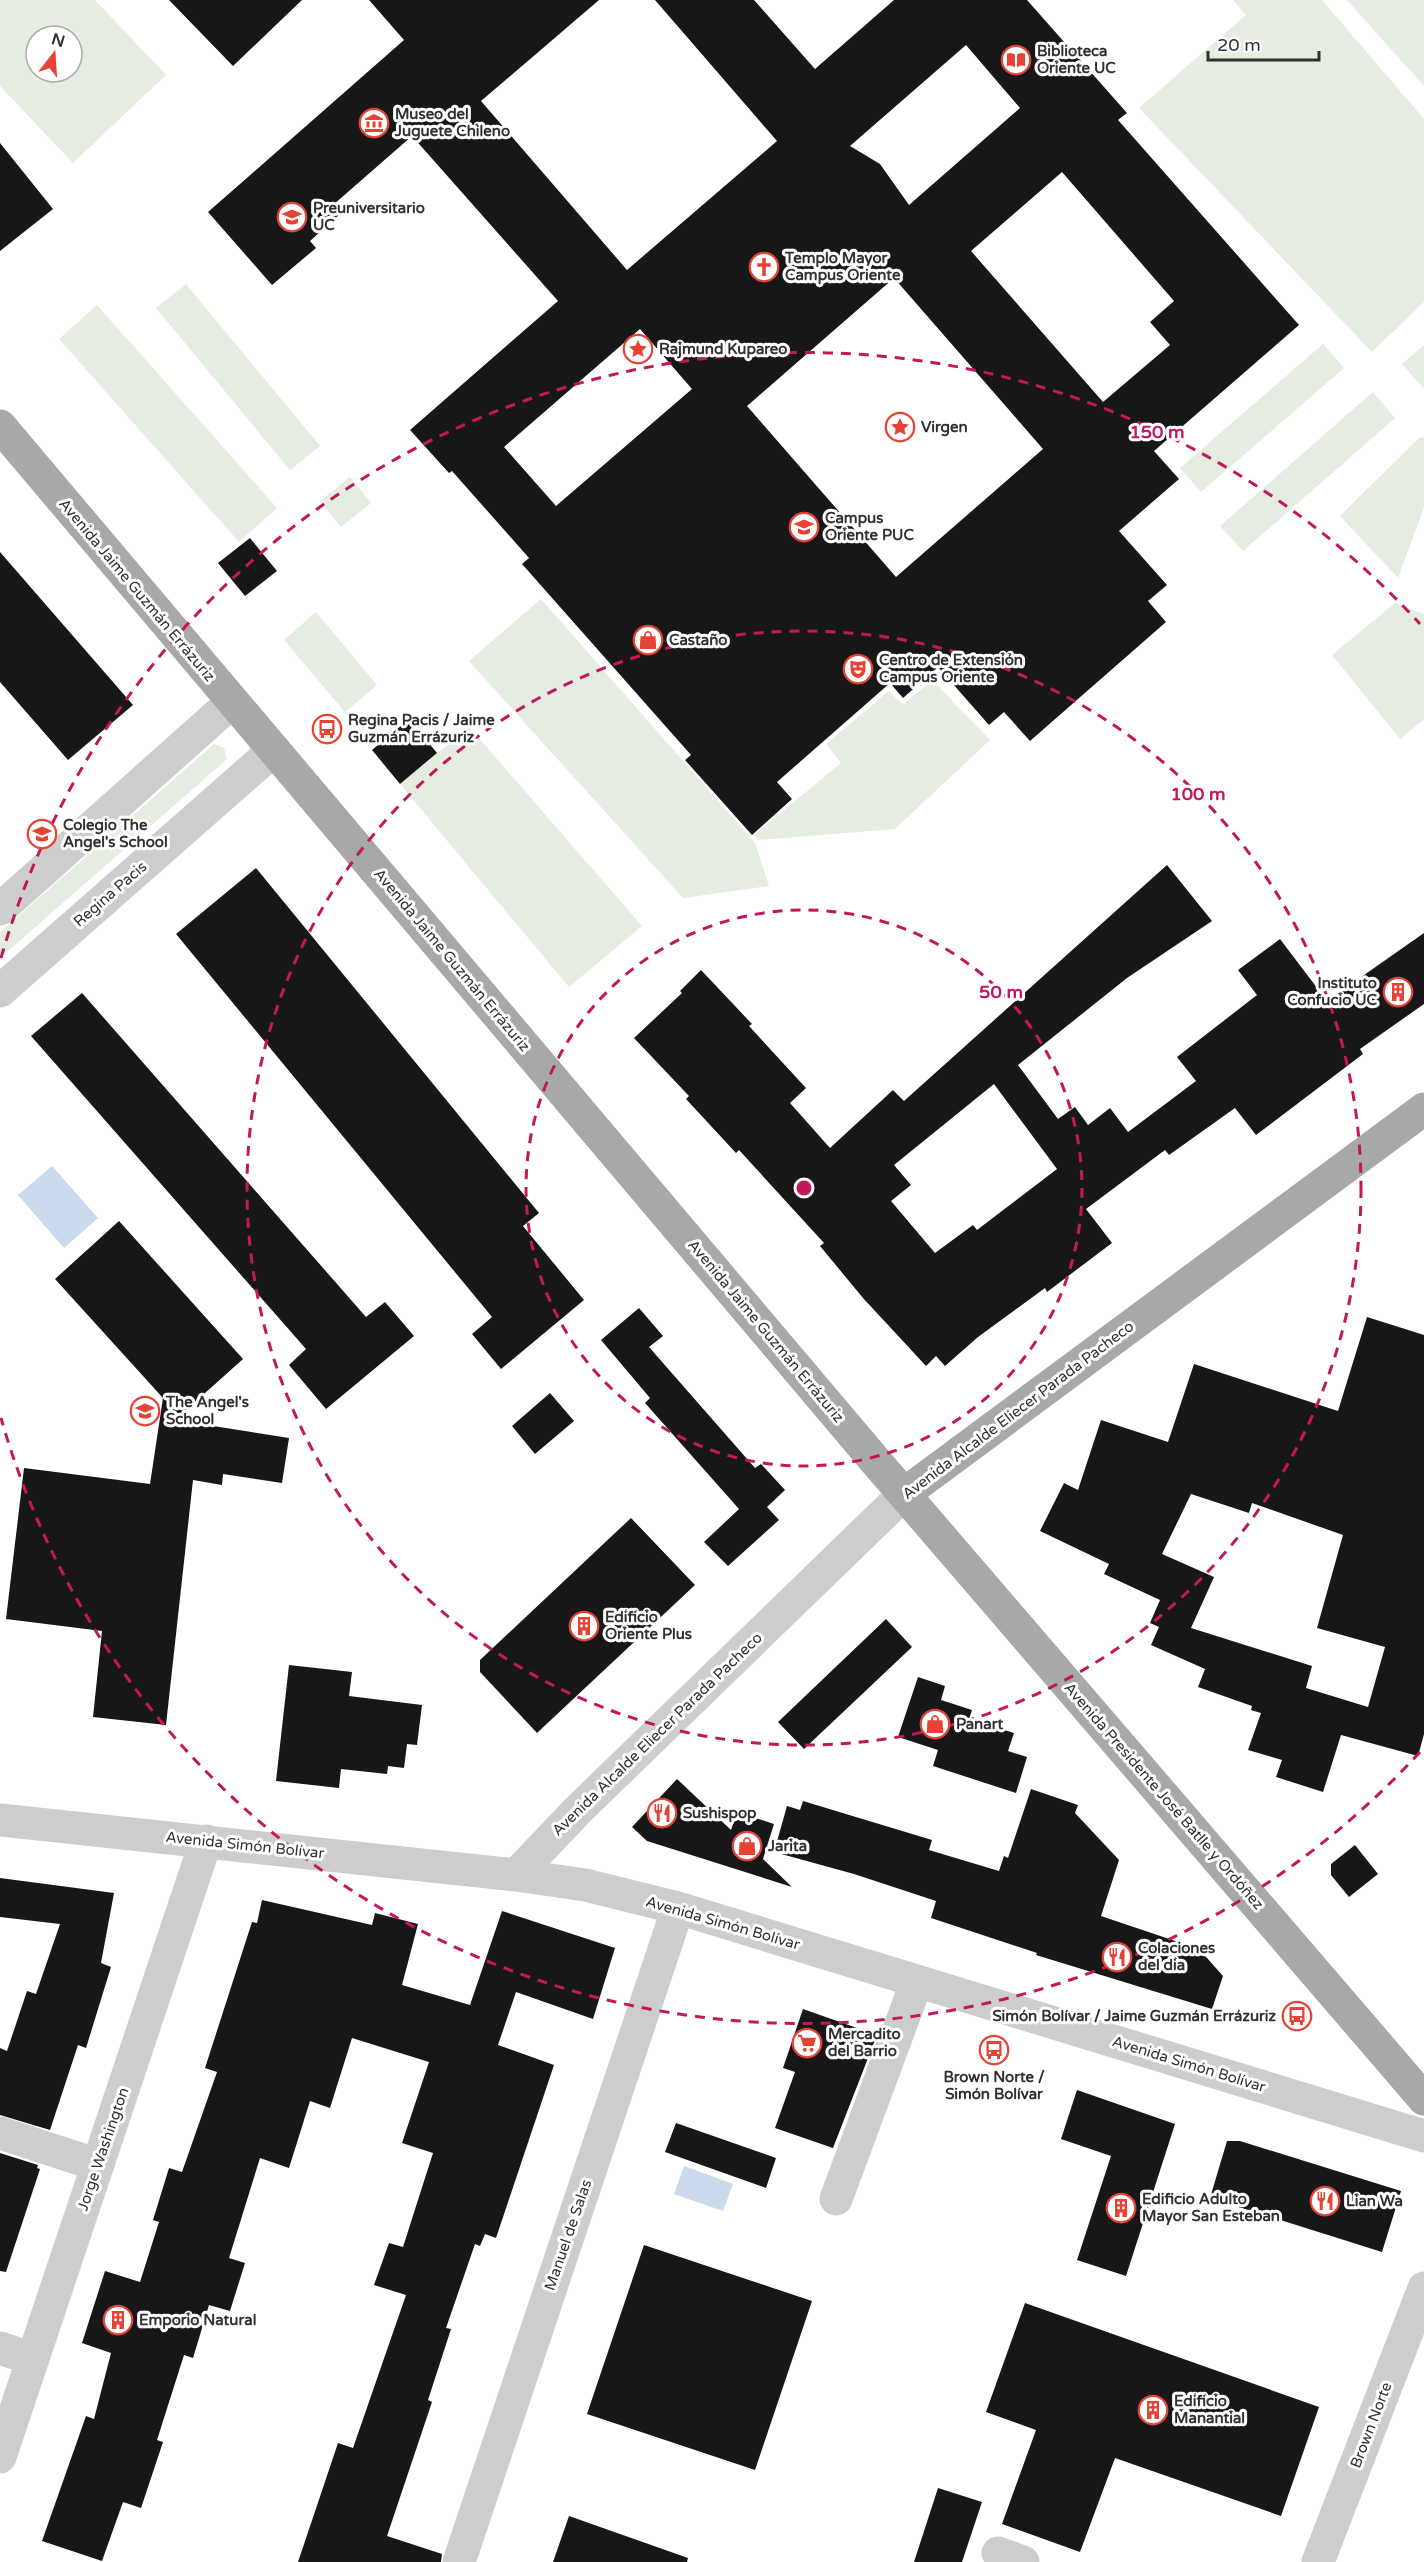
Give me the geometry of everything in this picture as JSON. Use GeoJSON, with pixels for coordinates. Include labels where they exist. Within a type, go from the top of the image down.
{"type":"FeatureCollection","features":[{"type":"Feature","properties":{"kind":"main road","name":"Avenida Jaime Guzmán Errázuriz"},"geometry":{"type":"LineString","coordinates":[[0,426],[231,702],[904,1494]]}},
{"type":"Feature","properties":{"kind":"main road","name":"Avenida Alcalde Eliecer Parada Pacheco"},"geometry":{"type":"LineString","coordinates":[[904,1494],[1424,1109]]}},
{"type":"Feature","properties":{"kind":"main road","name":"Avenida Presidente José Batlle y Ordóñez"},"geometry":{"type":"LineString","coordinates":[[904,1494],[1424,2099]]}},
{"type":"Feature","properties":{"kind":"street"},"geometry":{"type":"LineString","coordinates":[[0,909],[231,702]]}},
{"type":"Feature","properties":{"kind":"street","name":"Regina Pacis"},"geometry":{"type":"LineString","coordinates":[[0,991],[274,750]]}},
{"type":"Feature","properties":{"kind":"street","name":"Avenida Alcalde Eliecer Parada Pacheco"},"geometry":{"type":"LineString","coordinates":[[516,1875],[587,1802],[904,1494]]}},
{"type":"Feature","properties":{"kind":"street","name":"Avenida Simón Bolívar"},"geometry":{"type":"LineString","coordinates":[[0,1820],[516,1875],[585,1886],[678,1908],[1424,2136]]}},
{"type":"Feature","properties":{"kind":"street","name":"Jorge Washington"},"geometry":{"type":"LineString","coordinates":[[0,2457],[206,1841]]}},
{"type":"Feature","properties":{"kind":"street","name":"Manuel de Salas"},"geometry":{"type":"LineString","coordinates":[[459,2562],[678,1908]]}},
{"type":"Feature","properties":{"kind":"street"},"geometry":{"type":"LineString","coordinates":[[836,2199],[917,1981]]}},
{"type":"Feature","properties":{"kind":"street"},"geometry":{"type":"LineString","coordinates":[[0,2133],[98,2165]]}},
{"type":"Feature","properties":{"kind":"street","name":"Brown Norte"},"geometry":{"type":"LineString","coordinates":[[1318,2562],[1424,2288]]}},
{"type":"Feature","properties":{"kind":"street"},"geometry":{"type":"LineString","coordinates":[[0,2348],[33,2359]]}},
{"type":"Feature","properties":{"kind":"shaded area"},"geometry":{"type":"Polygon","coordinates":[[[0,0],[95,0],[166,75],[73,163],[0,86],[0,0]]]}},
{"type":"Feature","properties":{"kind":"shaded area"},"geometry":{"type":"Polygon","coordinates":[[[1233,0],[1322,0],[1424,119],[1424,302],[1372,352],[1139,108],[1246,15],[1233,0]]]}},
{"type":"Feature","properties":{"kind":"shaded area"},"geometry":{"type":"Polygon","coordinates":[[[1347,0],[1424,0],[1424,86],[1347,0]]]}},
{"type":"Feature","properties":{"kind":"shaded area"},"geometry":{"type":"Polygon","coordinates":[[[186,284],[320,446],[290,470],[156,308],[186,284]]]}},
{"type":"Feature","properties":{"kind":"shaded area"},"geometry":{"type":"Polygon","coordinates":[[[97,305],[277,508],[239,542],[59,339],[97,305]]]}},
{"type":"Feature","properties":{"kind":"shaded area"},"geometry":{"type":"Polygon","coordinates":[[[1323,344],[1344,368],[1201,492],[1180,468],[1323,344]]]}},
{"type":"Feature","properties":{"kind":"shaded area"},"geometry":{"type":"Polygon","coordinates":[[[1424,345],[1424,389],[1402,364],[1424,345]]]}},
{"type":"Feature","properties":{"kind":"shaded area"},"geometry":{"type":"Polygon","coordinates":[[[1373,392],[1395,418],[1243,551],[1220,526],[1373,392]]]}},
{"type":"Feature","properties":{"kind":"shaded area"},"geometry":{"type":"Polygon","coordinates":[[[1424,437],[1424,507],[1398,578],[1340,516],[1419,438],[1424,437]]]}},
{"type":"Feature","properties":{"kind":"shaded area"},"geometry":{"type":"Polygon","coordinates":[[[350,477],[371,503],[341,527],[320,501],[350,477]]]}},
{"type":"Feature","properties":{"kind":"shaded area"},"geometry":{"type":"Polygon","coordinates":[[[541,599],[755,843],[769,886],[683,898],[469,661],[541,599]]]}},
{"type":"Feature","properties":{"kind":"shaded area"},"geometry":{"type":"Polygon","coordinates":[[[1395,603],[1424,614],[1424,719],[1400,739],[1332,655],[1395,603]]]}},
{"type":"Feature","properties":{"kind":"shaded area"},"geometry":{"type":"Polygon","coordinates":[[[316,612],[377,685],[345,712],[284,640],[316,612]]]}},
{"type":"Feature","properties":{"kind":"shaded area"},"geometry":{"type":"Polygon","coordinates":[[[932,680],[990,740],[895,829],[758,840],[754,835],[841,763],[826,744],[889,691],[903,705],[932,680]]]}},
{"type":"Feature","properties":{"kind":"shaded area"},"geometry":{"type":"Polygon","coordinates":[[[469,727],[642,926],[569,987],[400,784],[469,727]]]}},
{"type":"Feature","properties":{"kind":"shaded area"},"geometry":{"type":"Polygon","coordinates":[[[214,744],[224,748],[227,759],[0,958],[0,932],[214,744]]]}},
{"type":"Feature","properties":{"kind":"water"},"geometry":{"type":"Polygon","coordinates":[[[52,1166],[98,1218],[64,1248],[18,1195],[52,1166]]]}},
{"type":"Feature","properties":{"kind":"water"},"geometry":{"type":"Polygon","coordinates":[[[684,2166],[733,2184],[723,2211],[674,2194],[684,2166]]]}},
{"type":"Feature","properties":{"kind":"building"},"geometry":{"type":"Polygon","coordinates":[[[169,0],[302,0],[233,66],[169,0]]]}},
{"type":"Feature","properties":{"kind":"building"},"geometry":{"type":"Polygon","coordinates":[[[369,0],[599,0],[481,101],[627,270],[777,141],[655,0],[754,0],[815,69],[894,0],[1027,0],[1127,113],[1118,120],[1299,325],[1154,451],[1179,479],[1119,531],[1167,585],[1148,601],[1166,622],[1030,741],[1004,712],[989,725],[938,667],[903,698],[890,683],[777,782],[792,799],[752,835],[685,760],[691,755],[522,564],[529,558],[452,471],[449,473],[410,430],[558,301],[412,136],[333,205],[341,213],[310,241],[316,248],[272,285],[208,212],[404,40],[369,0]],[[966,45],[850,146],[880,164],[909,205],[1020,108],[966,45]],[[1062,172],[971,251],[1103,402],[1170,345],[1150,322],[1174,301],[1062,172]],[[894,278],[747,406],[896,577],[1043,449],[894,278]],[[640,329],[504,447],[556,506],[692,389],[640,329]]]}},
{"type":"Feature","properties":{"kind":"building"},"geometry":{"type":"Polygon","coordinates":[[[0,143],[53,209],[0,251],[0,143]]]}},
{"type":"Feature","properties":{"kind":"building"},"geometry":{"type":"Polygon","coordinates":[[[250,538],[277,571],[245,596],[218,563],[250,538]]]}},
{"type":"Feature","properties":{"kind":"building"},"geometry":{"type":"Polygon","coordinates":[[[0,552],[133,705],[68,760],[0,682],[0,552]]]}},
{"type":"Feature","properties":{"kind":"building"},"geometry":{"type":"Polygon","coordinates":[[[409,719],[437,753],[400,784],[372,750],[409,719]]]}},
{"type":"Feature","properties":{"kind":"building"},"geometry":{"type":"Polygon","coordinates":[[[1167,865],[1212,921],[1127,978],[1018,1065],[1058,1119],[1075,1107],[1088,1125],[1110,1108],[1128,1132],[1196,1081],[1177,1057],[1257,995],[1238,970],[1280,939],[1327,1001],[1424,933],[1424,1004],[1360,1049],[1363,1054],[1256,1135],[1235,1108],[1169,1155],[1165,1150],[1086,1209],[1112,1243],[1047,1292],[1045,1288],[978,1337],[945,1366],[936,1356],[926,1366],[863,1298],[820,1246],[824,1243],[739,1150],[736,1153],[686,1099],[689,1096],[634,1038],[682,993],[680,991],[701,970],[752,1024],[749,1026],[806,1088],[790,1103],[830,1148],[893,1090],[904,1101],[1167,865]],[[994,1084],[894,1165],[911,1185],[891,1201],[935,1253],[973,1225],[977,1230],[1057,1169],[994,1084]]]}},
{"type":"Feature","properties":{"kind":"building"},"geometry":{"type":"Polygon","coordinates":[[[256,868],[539,1213],[523,1226],[584,1300],[501,1369],[472,1334],[492,1317],[176,934],[256,868]]]}},
{"type":"Feature","properties":{"kind":"building"},"geometry":{"type":"Polygon","coordinates":[[[82,993],[366,1317],[385,1302],[414,1336],[326,1409],[289,1365],[306,1349],[31,1036],[82,993]]]}},
{"type":"Feature","properties":{"kind":"building"},"geometry":{"type":"Polygon","coordinates":[[[119,1221],[243,1359],[175,1420],[289,1438],[282,1483],[223,1474],[222,1485],[193,1480],[166,1725],[93,1717],[102,1631],[6,1619],[24,1468],[150,1484],[163,1398],[55,1279],[119,1221]]]}},
{"type":"Feature","properties":{"kind":"building"},"geometry":{"type":"Polygon","coordinates":[[[639,1308],[663,1336],[649,1347],[755,1468],[761,1464],[785,1490],[767,1507],[779,1520],[728,1566],[704,1542],[739,1509],[645,1403],[650,1398],[601,1340],[639,1308]]]}},
{"type":"Feature","properties":{"kind":"building"},"geometry":{"type":"Polygon","coordinates":[[[1367,1317],[1424,1335],[1424,1734],[1418,1756],[1341,1735],[1323,1792],[1276,1777],[1282,1760],[1248,1750],[1261,1713],[1251,1710],[1252,1706],[1198,1687],[1205,1669],[1151,1645],[1159,1627],[1150,1623],[1160,1600],[1104,1574],[1109,1564],[1040,1531],[1064,1483],[1078,1490],[1101,1420],[1168,1442],[1194,1364],[1338,1411],[1367,1317]],[[1191,1494],[1162,1554],[1214,1577],[1191,1628],[1312,1666],[1306,1688],[1368,1707],[1385,1647],[1317,1628],[1343,1535],[1252,1503],[1249,1513],[1191,1494]]]}},
{"type":"Feature","properties":{"kind":"building"},"geometry":{"type":"Polygon","coordinates":[[[550,1393],[574,1421],[535,1454],[512,1426],[550,1393]]]}},
{"type":"Feature","properties":{"kind":"building","name":"Edificio Oriente Plus"},"geometry":{"type":"Polygon","coordinates":[[[631,1518],[695,1585],[537,1733],[480,1672],[480,1660],[631,1518]]]}},
{"type":"Feature","properties":{"kind":"building"},"geometry":{"type":"Polygon","coordinates":[[[886,1619],[912,1647],[804,1749],[778,1722],[886,1619]]]}},
{"type":"Feature","properties":{"kind":"building"},"geometry":{"type":"Polygon","coordinates":[[[289,1665],[352,1672],[349,1696],[422,1705],[417,1745],[407,1744],[404,1768],[388,1766],[387,1774],[341,1769],[339,1788],[276,1781],[289,1665]]]}},
{"type":"Feature","properties":{"kind":"building"},"geometry":{"type":"Polygon","coordinates":[[[918,1677],[945,1686],[941,1700],[972,1710],[969,1719],[1014,1733],[1008,1751],[1027,1757],[1016,1793],[933,1766],[938,1750],[898,1737],[918,1677]]]}},
{"type":"Feature","properties":{"kind":"building"},"geometry":{"type":"Polygon","coordinates":[[[677,1779],[731,1830],[737,1812],[774,1824],[763,1859],[792,1887],[647,1841],[632,1827],[677,1779]]]}},
{"type":"Feature","properties":{"kind":"building"},"geometry":{"type":"Polygon","coordinates":[[[1031,1789],[1078,1805],[1075,1813],[1119,1860],[1101,1916],[1199,1949],[1223,1976],[1212,2009],[1036,1955],[1037,1953],[931,1918],[936,1901],[854,1874],[774,1852],[787,1806],[800,1810],[803,1801],[932,1840],[929,1850],[999,1871],[1004,1856],[1008,1858],[1031,1789]]]}},
{"type":"Feature","properties":{"kind":"building"},"geometry":{"type":"Polygon","coordinates":[[[1355,1845],[1378,1874],[1349,1897],[1331,1875],[1331,1864],[1355,1845]]]}},
{"type":"Feature","properties":{"kind":"building"},"geometry":{"type":"Polygon","coordinates":[[[0,1878],[114,1893],[101,1963],[111,1967],[86,2048],[78,2045],[50,2130],[0,2115],[0,2048],[7,2051],[27,1991],[36,1994],[60,1924],[0,1917],[0,1878]]]}},
{"type":"Feature","properties":{"kind":"building"},"geometry":{"type":"Polygon","coordinates":[[[262,1900],[372,1925],[375,1913],[418,1924],[402,1985],[470,2005],[502,1911],[615,1948],[593,2019],[516,1992],[498,2045],[554,2065],[496,2238],[485,2234],[480,2246],[475,2244],[446,2328],[451,2329],[428,2400],[432,2402],[387,2536],[442,2554],[441,2562],[298,2562],[338,2443],[353,2448],[406,2295],[374,2285],[389,2243],[403,2247],[433,2153],[402,2143],[429,2062],[352,2038],[330,2108],[310,2101],[289,2168],[260,2158],[229,2258],[245,2263],[230,2311],[209,2305],[193,2358],[184,2355],[157,2440],[163,2442],[141,2508],[123,2502],[102,2561],[42,2541],[86,2416],[94,2419],[111,2353],[82,2343],[105,2271],[140,2282],[159,2222],[153,2220],[169,2168],[182,2172],[217,2072],[205,2068],[252,1922],[257,1923],[262,1900]]]}},
{"type":"Feature","properties":{"kind":"building"},"geometry":{"type":"Polygon","coordinates":[[[803,2009],[877,2035],[833,2148],[775,2128],[795,2072],[783,2068],[803,2009]]]}},
{"type":"Feature","properties":{"kind":"building","name":"Edificio Adulto Mayor San Esteban"},"geometry":{"type":"Polygon","coordinates":[[[1077,2090],[1175,2124],[1126,2276],[1077,2260],[1111,2156],[1061,2139],[1077,2090]]]}},
{"type":"Feature","properties":{"kind":"building"},"geometry":{"type":"Polygon","coordinates":[[[676,2123],[776,2158],[766,2188],[665,2152],[676,2123]]]}},
{"type":"Feature","properties":{"kind":"building"},"geometry":{"type":"Polygon","coordinates":[[[1227,2141],[1240,2141],[1401,2191],[1382,2252],[1210,2198],[1227,2141]]]}},
{"type":"Feature","properties":{"kind":"building"},"geometry":{"type":"Polygon","coordinates":[[[0,2153],[38,2165],[37,2168],[40,2169],[6,2272],[0,2271],[0,2153]]]}},
{"type":"Feature","properties":{"kind":"building"},"geometry":{"type":"Polygon","coordinates":[[[644,2245],[812,2301],[755,2470],[587,2414],[644,2245]]]}},
{"type":"Feature","properties":{"kind":"building","name":"Edificio Manantial"},"geometry":{"type":"Polygon","coordinates":[[[1025,2303],[1319,2407],[1281,2516],[1115,2458],[1080,2552],[1002,2524],[1036,2430],[986,2412],[1025,2303]]]}},
{"type":"Feature","properties":{"kind":"building"},"geometry":{"type":"Polygon","coordinates":[[[938,2488],[982,2502],[962,2562],[914,2562],[938,2488]]]}},
{"type":"Feature","properties":{"kind":"building"},"geometry":{"type":"Polygon","coordinates":[[[569,2516],[688,2558],[687,2562],[553,2562],[569,2516]]]}},
{"type":"Feature","properties":{"kind":"place","name":"Biblioteca Oriente UC"},"geometry":{"type":"Point","coordinates":[1016,60]}},
{"type":"Feature","properties":{"kind":"place","name":"Museo del Juguete Chileno"},"geometry":{"type":"Point","coordinates":[374,123]}},
{"type":"Feature","properties":{"kind":"place","name":"Preuniversitario UC"},"geometry":{"type":"Point","coordinates":[292,217]}},
{"type":"Feature","properties":{"kind":"place","name":"Templo Mayor Campus Oriente"},"geometry":{"type":"Point","coordinates":[764,267]}},
{"type":"Feature","properties":{"kind":"place","name":"Rajmund Kupareo"},"geometry":{"type":"Point","coordinates":[638,349]}},
{"type":"Feature","properties":{"kind":"place","name":"Virgen"},"geometry":{"type":"Point","coordinates":[900,427]}},
{"type":"Feature","properties":{"kind":"place","name":"Campus Oriente PUC"},"geometry":{"type":"Point","coordinates":[804,527]}},
{"type":"Feature","properties":{"kind":"place","name":"Castaño"},"geometry":{"type":"Point","coordinates":[648,640]}},
{"type":"Feature","properties":{"kind":"place","name":"Centro de Extensión Campus Oriente"},"geometry":{"type":"Point","coordinates":[858,669]}},
{"type":"Feature","properties":{"kind":"place","name":"Regina Pacis / Jaime Guzmán Errázuriz"},"geometry":{"type":"Point","coordinates":[327,729]}},
{"type":"Feature","properties":{"kind":"place","name":"Colegio The Angel's School"},"geometry":{"type":"Point","coordinates":[42,834]}},
{"type":"Feature","properties":{"kind":"place","name":"Instituto Confucio UC"},"geometry":{"type":"Point","coordinates":[1398,992]}},
{"type":"Feature","properties":{"kind":"place","name":"The Angel's School"},"geometry":{"type":"Point","coordinates":[145,1411]}},
{"type":"Feature","properties":{"kind":"place","name":"Edificio Oriente Plus"},"geometry":{"type":"Point","coordinates":[584,1626]}},
{"type":"Feature","properties":{"kind":"place","name":"Panart"},"geometry":{"type":"Point","coordinates":[935,1724]}},
{"type":"Feature","properties":{"kind":"place","name":"Sushispop"},"geometry":{"type":"Point","coordinates":[662,1813]}},
{"type":"Feature","properties":{"kind":"place","name":"Jarita"},"geometry":{"type":"Point","coordinates":[747,1846]}},
{"type":"Feature","properties":{"kind":"place","name":"Colaciones del dia"},"geometry":{"type":"Point","coordinates":[1117,1957]}},
{"type":"Feature","properties":{"kind":"place","name":"Simón Bolívar / Jaime Guzmán Errázuriz"},"geometry":{"type":"Point","coordinates":[1297,2016]}},
{"type":"Feature","properties":{"kind":"place","name":"Mercadito del Barrio"},"geometry":{"type":"Point","coordinates":[807,2043]}},
{"type":"Feature","properties":{"kind":"place","name":"Brown Norte / Simón Bolívar"},"geometry":{"type":"Point","coordinates":[994,2050]}},
{"type":"Feature","properties":{"kind":"place","name":"Lian Wa"},"geometry":{"type":"Point","coordinates":[1325,2201]}},
{"type":"Feature","properties":{"kind":"place","name":"Edificio Adulto Mayor San Esteban"},"geometry":{"type":"Point","coordinates":[1121,2208]}},
{"type":"Feature","properties":{"kind":"place","name":"Emporio Natural"},"geometry":{"type":"Point","coordinates":[118,2320]}},
{"type":"Feature","properties":{"kind":"place","name":"Edificio Manantial"},"geometry":{"type":"Point","coordinates":[1153,2410]}}]}
